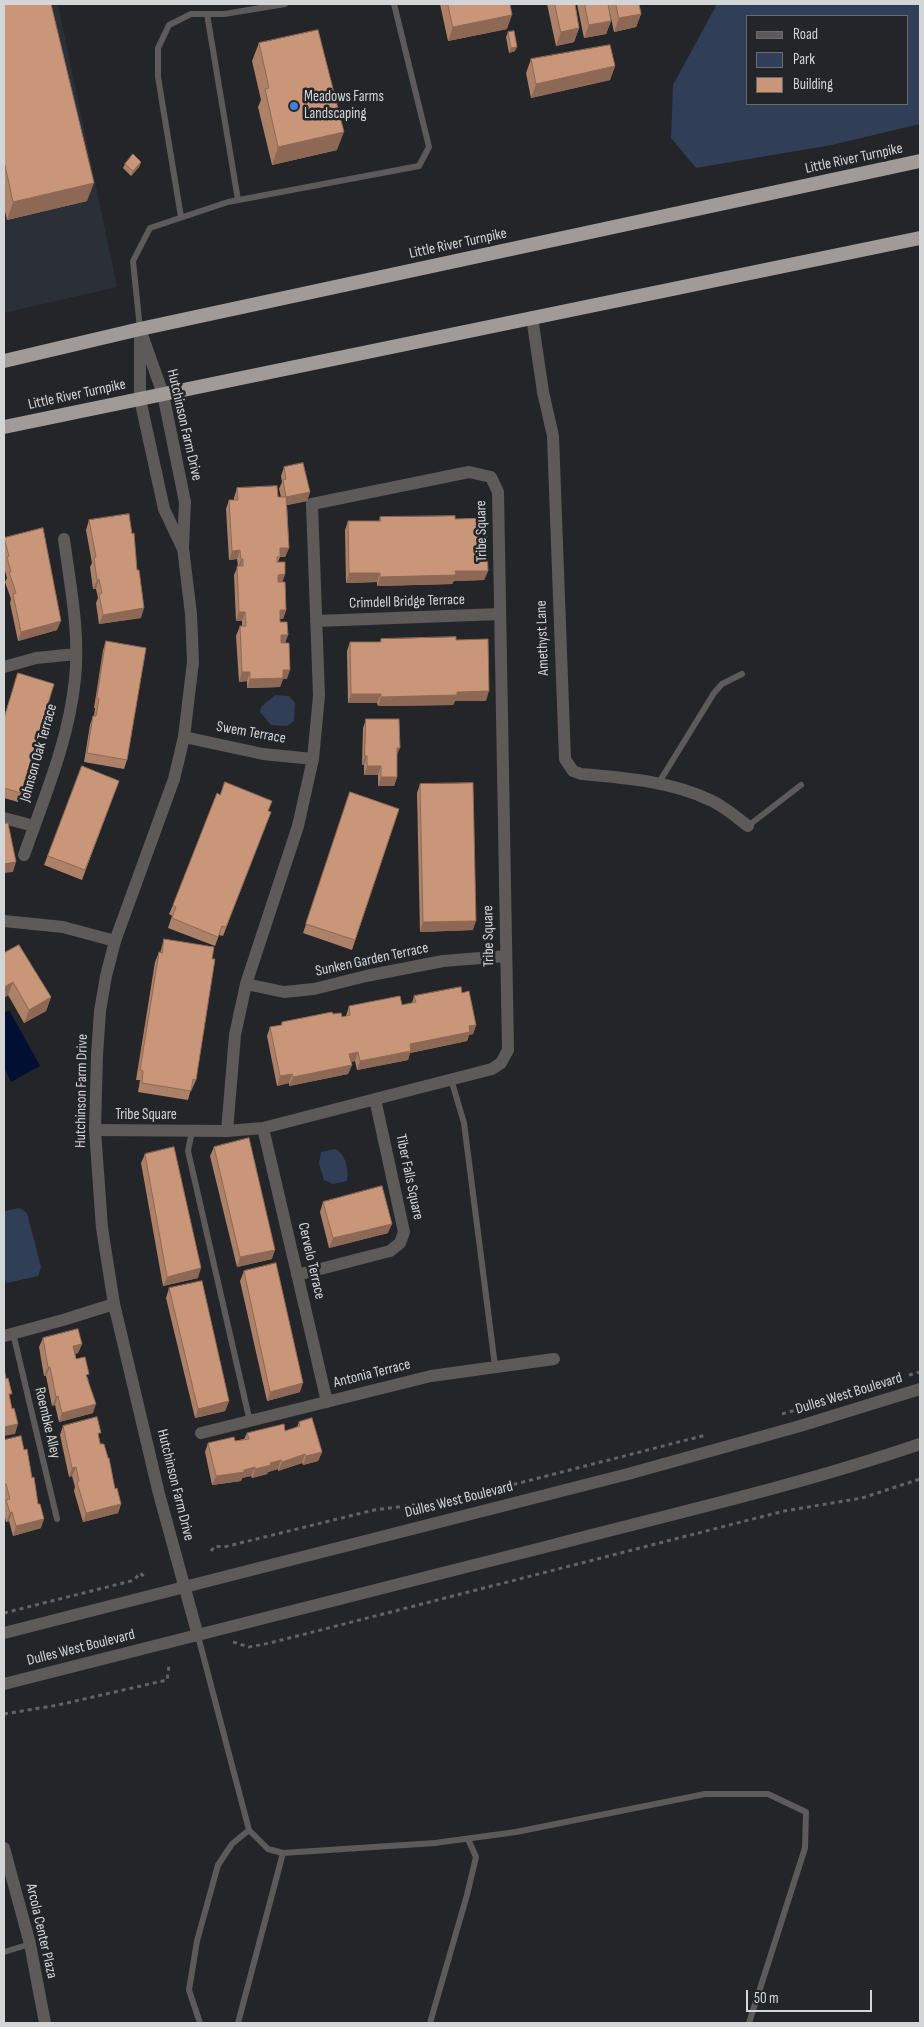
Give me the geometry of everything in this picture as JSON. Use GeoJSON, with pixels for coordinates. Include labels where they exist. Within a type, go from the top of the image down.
{"type":"FeatureCollection","features":[{"type":"Feature","properties":{"kind":"highway","name":"Little River Turnpike"},"geometry":{"type":"LineString","coordinates":[[4,361],[140,328],[920,161]]}},
{"type":"Feature","properties":{"kind":"highway","name":"Little River Turnpike"},"geometry":{"type":"LineString","coordinates":[[4,427],[532,316],[920,238]]}},
{"type":"Feature","properties":{"kind":"street","name":"Amethyst Lane"},"geometry":{"type":"LineString","coordinates":[[532,316],[542,392],[551,423],[554,443],[565,759],[573,771],[581,774],[658,784],[710,800],[729,811],[748,826]]}},
{"type":"Feature","properties":{"kind":"street","name":"Hutchinson Farm Drive"},"geometry":{"type":"LineString","coordinates":[[140,328],[163,394],[185,502],[183,548],[191,614],[192,662],[184,738],[174,779],[115,941],[100,1011],[95,1094],[95,1130],[102,1228],[114,1304],[159,1494],[198,1636]]}},
{"type":"Feature","properties":{"kind":"street","name":"Hutchinson Farm Drive"},"geometry":{"type":"LineString","coordinates":[[140,328],[140,399],[164,509],[183,548]]}},
{"type":"Feature","properties":{"kind":"street","name":"Tribe Square"},"geometry":{"type":"LineString","coordinates":[[95,1130],[227,1131],[262,1128],[492,1069],[501,1063],[508,1050],[498,492],[490,477],[469,472],[312,504],[319,696],[313,759],[298,826],[246,984],[235,1035],[227,1131]]}},
{"type":"Feature","properties":{"kind":"street","name":"Johnson Oak Terrace"},"geometry":{"type":"LineString","coordinates":[[24,855],[64,734],[75,680],[76,654],[73,605],[64,539]]}},
{"type":"Feature","properties":{"kind":"street","name":"Crimdell Bridge Terrace"},"geometry":{"type":"LineString","coordinates":[[316,622],[500,614]]}},
{"type":"Feature","properties":{"kind":"street"},"geometry":{"type":"LineString","coordinates":[[4,667],[36,658],[76,654]]}},
{"type":"Feature","properties":{"kind":"street","name":"Swem Terrace"},"geometry":{"type":"LineString","coordinates":[[184,738],[263,754],[313,759]]}},
{"type":"Feature","properties":{"kind":"street"},"geometry":{"type":"LineString","coordinates":[[4,818],[34,826]]}},
{"type":"Feature","properties":{"kind":"street"},"geometry":{"type":"LineString","coordinates":[[4,921],[63,927],[115,941]]}},
{"type":"Feature","properties":{"kind":"street","name":"Sunken Garden Terrace"},"geometry":{"type":"LineString","coordinates":[[246,984],[284,992],[299,991],[443,961],[506,956]]}},
{"type":"Feature","properties":{"kind":"street","name":"Tiber Falls Square"},"geometry":{"type":"LineString","coordinates":[[297,1275],[390,1251],[400,1243],[404,1232],[375,1099]]}},
{"type":"Feature","properties":{"kind":"street","name":"Cervelo Terrace"},"geometry":{"type":"LineString","coordinates":[[262,1128],[327,1402]]}},
{"type":"Feature","properties":{"kind":"street"},"geometry":{"type":"LineString","coordinates":[[8,1334],[64,1320],[114,1304]]}},
{"type":"Feature","properties":{"kind":"street","name":"Antonia Terrace"},"geometry":{"type":"LineString","coordinates":[[201,1433],[431,1376],[554,1358]]}},
{"type":"Feature","properties":{"kind":"street","name":"Dulles West Boulevard"},"geometry":{"type":"LineString","coordinates":[[4,1633],[628,1474],[842,1414],[920,1389]]}},
{"type":"Feature","properties":{"kind":"street","name":"Dulles West Boulevard"},"geometry":{"type":"LineString","coordinates":[[4,1684],[198,1636],[825,1474],[920,1444]]}},
{"type":"Feature","properties":{"kind":"street","name":"Arcola Center Plaza"},"geometry":{"type":"LineString","coordinates":[[4,1848],[30,1944],[45,2023]]}},
{"type":"Feature","properties":{"kind":"lane"},"geometry":{"type":"LineString","coordinates":[[182,217],[158,77],[158,48],[169,25],[191,14],[224,14],[285,4]]}},
{"type":"Feature","properties":{"kind":"lane"},"geometry":{"type":"LineString","coordinates":[[140,328],[133,262],[150,228],[238,200],[419,166],[429,147],[394,4]]}},
{"type":"Feature","properties":{"kind":"lane"},"geometry":{"type":"LineString","coordinates":[[207,14],[238,200]]}},
{"type":"Feature","properties":{"kind":"lane"},"geometry":{"type":"LineString","coordinates":[[658,784],[714,693],[722,684],[742,674]]}},
{"type":"Feature","properties":{"kind":"lane"},"geometry":{"type":"LineString","coordinates":[[748,826],[801,786]]}},
{"type":"Feature","properties":{"kind":"lane"},"geometry":{"type":"LineString","coordinates":[[451,1079],[464,1123],[495,1366]]}},
{"type":"Feature","properties":{"kind":"lane"},"geometry":{"type":"LineString","coordinates":[[192,1131],[188,1151],[250,1422]]}},
{"type":"Feature","properties":{"kind":"lane","name":"Roembke Alley"},"geometry":{"type":"LineString","coordinates":[[8,1334],[57,1519]]}},
{"type":"Feature","properties":{"kind":"lane"},"geometry":{"type":"LineString","coordinates":[[198,1636],[249,1830],[268,1849],[283,1853],[435,1843],[516,1832],[705,1794],[768,1794],[806,1812],[805,1848],[749,2023]]}},
{"type":"Feature","properties":{"kind":"lane"},"geometry":{"type":"LineString","coordinates":[[200,2023],[189,1990],[196,1941],[218,1865],[232,1844],[249,1830]]}},
{"type":"Feature","properties":{"kind":"lane"},"geometry":{"type":"LineString","coordinates":[[430,2023],[476,1857],[468,1838]]}},
{"type":"Feature","properties":{"kind":"lane"},"geometry":{"type":"LineString","coordinates":[[238,2023],[283,1853]]}},
{"type":"Feature","properties":{"kind":"lane"},"geometry":{"type":"LineString","coordinates":[[4,1952],[30,1944]]}},
{"type":"Feature","properties":{"kind":"path"},"geometry":{"type":"LineString","coordinates":[[903,1377],[920,1372]]}},
{"type":"Feature","properties":{"kind":"path"},"geometry":{"type":"LineString","coordinates":[[777,1416],[823,1402]]}},
{"type":"Feature","properties":{"kind":"path"},"geometry":{"type":"LineString","coordinates":[[211,1551],[215,1546],[224,1547],[374,1510],[446,1501],[712,1434]]}},
{"type":"Feature","properties":{"kind":"path"},"geometry":{"type":"LineString","coordinates":[[232,1642],[249,1647],[270,1643],[784,1511],[862,1498],[920,1478]]}},
{"type":"Feature","properties":{"kind":"path"},"geometry":{"type":"LineString","coordinates":[[4,1613],[131,1581],[140,1573],[146,1578]]}},
{"type":"Feature","properties":{"kind":"path"},"geometry":{"type":"LineString","coordinates":[[4,1714],[58,1705],[167,1680],[169,1666]]}},
{"type":"Feature","properties":{"kind":"shaded area"},"geometry":{"type":"Polygon","coordinates":[[[4,4],[58,4],[117,287],[4,313],[4,4]]]}},
{"type":"Feature","properties":{"kind":"shaded area"},"geometry":{"type":"Polygon","coordinates":[[[9,1010],[40,1066],[11,1082],[4,1067],[4,1013],[9,1010]]]}},
{"type":"Feature","properties":{"kind":"green space"},"geometry":{"type":"Polygon","coordinates":[[[717,4],[920,4],[920,124],[832,145],[696,168],[671,138],[673,85],[717,4]]]}},
{"type":"Feature","properties":{"kind":"green space"},"geometry":{"type":"Polygon","coordinates":[[[275,695],[289,696],[295,703],[294,721],[287,726],[271,725],[260,712],[261,707],[275,695]]]}},
{"type":"Feature","properties":{"kind":"green space"},"geometry":{"type":"Polygon","coordinates":[[[335,1149],[344,1158],[348,1177],[347,1181],[333,1184],[324,1180],[319,1163],[321,1152],[335,1149]]]}},
{"type":"Feature","properties":{"kind":"green space"},"geometry":{"type":"Polygon","coordinates":[[[20,1208],[27,1213],[41,1267],[38,1276],[7,1283],[4,1279],[4,1211],[20,1208]]]}},
{"type":"Feature","properties":{"kind":"building"},"geometry":{"type":"Polygon","coordinates":[[[4,4],[51,4],[94,183],[13,202],[4,161],[4,4]]]}},
{"type":"Feature","properties":{"kind":"building"},"geometry":{"type":"Polygon","coordinates":[[[448,4],[510,4],[512,15],[453,27],[448,4]]]}},
{"type":"Feature","properties":{"kind":"building"},"geometry":{"type":"Polygon","coordinates":[[[555,4],[575,4],[579,28],[561,32],[555,4]]]}},
{"type":"Feature","properties":{"kind":"building"},"geometry":{"type":"Polygon","coordinates":[[[585,4],[608,4],[611,21],[589,25],[585,4]]]}},
{"type":"Feature","properties":{"kind":"building"},"geometry":{"type":"Polygon","coordinates":[[[616,4],[639,4],[641,14],[619,18],[616,4]]]}},
{"type":"Feature","properties":{"kind":"building","name":"Meadows Farms Landscaping"},"geometry":{"type":"Polygon","coordinates":[[[318,30],[344,132],[278,147],[265,89],[269,88],[259,43],[318,30]]]}},
{"type":"Feature","properties":{"kind":"building"},"geometry":{"type":"Polygon","coordinates":[[[514,31],[517,47],[511,48],[508,32],[514,31]]]}},
{"type":"Feature","properties":{"kind":"building"},"geometry":{"type":"Polygon","coordinates":[[[610,45],[615,66],[536,84],[531,59],[610,45]]]}},
{"type":"Feature","properties":{"kind":"building"},"geometry":{"type":"Polygon","coordinates":[[[133,154],[141,162],[133,171],[125,164],[133,154]]]}},
{"type":"Feature","properties":{"kind":"building"},"geometry":{"type":"Polygon","coordinates":[[[303,463],[310,492],[286,497],[283,480],[286,479],[284,467],[303,463]]]}},
{"type":"Feature","properties":{"kind":"building"},"geometry":{"type":"Polygon","coordinates":[[[277,486],[278,497],[286,497],[289,548],[280,548],[280,557],[277,557],[277,562],[285,562],[285,574],[278,575],[278,582],[285,582],[286,610],[280,610],[280,622],[287,622],[288,635],[281,635],[281,643],[289,643],[290,670],[283,670],[283,678],[250,679],[250,672],[242,672],[240,626],[246,626],[245,612],[239,612],[237,566],[243,566],[243,559],[241,559],[240,550],[232,551],[229,500],[238,500],[237,488],[277,486]]]}},
{"type":"Feature","properties":{"kind":"building"},"geometry":{"type":"Polygon","coordinates":[[[129,514],[132,534],[134,533],[137,570],[139,570],[144,608],[103,615],[99,594],[102,593],[99,579],[97,580],[94,558],[96,557],[89,520],[129,514]]]}},
{"type":"Feature","properties":{"kind":"building"},"geometry":{"type":"Polygon","coordinates":[[[455,516],[455,519],[486,518],[488,571],[455,571],[456,575],[380,577],[380,573],[349,573],[348,521],[381,521],[380,517],[455,516]]]}},
{"type":"Feature","properties":{"kind":"building"},"geometry":{"type":"Polygon","coordinates":[[[43,528],[61,621],[21,632],[13,594],[16,593],[9,572],[11,572],[7,557],[9,556],[4,538],[43,528]]]}},
{"type":"Feature","properties":{"kind":"building"},"geometry":{"type":"Polygon","coordinates":[[[456,637],[456,640],[488,639],[489,691],[457,692],[457,695],[381,697],[381,694],[351,694],[350,642],[381,642],[381,639],[456,637]]]}},
{"type":"Feature","properties":{"kind":"building"},"geometry":{"type":"Polygon","coordinates":[[[106,641],[146,648],[127,760],[87,753],[93,716],[96,716],[99,699],[97,698],[106,641]]]}},
{"type":"Feature","properties":{"kind":"building"},"geometry":{"type":"Polygon","coordinates":[[[18,673],[54,684],[21,793],[4,788],[4,719],[18,673]]]}},
{"type":"Feature","properties":{"kind":"building"},"geometry":{"type":"Polygon","coordinates":[[[366,719],[399,719],[400,748],[397,748],[397,777],[381,777],[381,766],[367,766],[367,756],[365,756],[366,719]]]}},
{"type":"Feature","properties":{"kind":"building"},"geometry":{"type":"Polygon","coordinates":[[[82,766],[119,781],[85,870],[48,856],[82,766]]]}},
{"type":"Feature","properties":{"kind":"building"},"geometry":{"type":"Polygon","coordinates":[[[225,782],[272,801],[268,811],[271,812],[226,927],[222,926],[218,937],[172,918],[176,907],[173,905],[217,793],[220,795],[225,782]]]}},
{"type":"Feature","properties":{"kind":"building"},"geometry":{"type":"Polygon","coordinates":[[[473,783],[476,921],[423,922],[420,784],[473,783]]]}},
{"type":"Feature","properties":{"kind":"building"},"geometry":{"type":"Polygon","coordinates":[[[350,792],[399,809],[355,940],[306,924],[350,792]]]}},
{"type":"Feature","properties":{"kind":"building"},"geometry":{"type":"Polygon","coordinates":[[[8,823],[16,862],[4,864],[4,824],[8,823]]]}},
{"type":"Feature","properties":{"kind":"building"},"geometry":{"type":"Polygon","coordinates":[[[164,939],[214,947],[212,959],[215,959],[196,1080],[193,1079],[191,1091],[142,1083],[143,1071],[140,1070],[159,952],[162,953],[164,939]]]}},
{"type":"Feature","properties":{"kind":"building"},"geometry":{"type":"Polygon","coordinates":[[[19,945],[51,997],[29,1010],[13,982],[4,987],[4,953],[19,945]]]}},
{"type":"Feature","properties":{"kind":"building"},"geometry":{"type":"Polygon","coordinates":[[[461,987],[462,993],[469,991],[476,1025],[469,1026],[470,1032],[410,1044],[411,1051],[360,1061],[358,1052],[349,1054],[352,1065],[293,1077],[292,1074],[280,1076],[270,1027],[282,1025],[282,1022],[332,1012],[333,1014],[341,1013],[342,1017],[350,1015],[349,1006],[400,996],[402,1005],[416,1002],[414,996],[461,987]]]}},
{"type":"Feature","properties":{"kind":"building"},"geometry":{"type":"Polygon","coordinates":[[[249,1138],[275,1250],[240,1257],[214,1147],[249,1138]]]}},
{"type":"Feature","properties":{"kind":"building"},"geometry":{"type":"Polygon","coordinates":[[[174,1147],[201,1268],[167,1277],[145,1154],[174,1147]]]}},
{"type":"Feature","properties":{"kind":"building"},"geometry":{"type":"Polygon","coordinates":[[[382,1186],[392,1224],[333,1238],[323,1202],[382,1186]]]}},
{"type":"Feature","properties":{"kind":"building"},"geometry":{"type":"Polygon","coordinates":[[[276,1263],[303,1383],[270,1392],[244,1271],[276,1263]]]}},
{"type":"Feature","properties":{"kind":"building"},"geometry":{"type":"Polygon","coordinates":[[[202,1281],[229,1401],[198,1409],[169,1288],[202,1281]]]}},
{"type":"Feature","properties":{"kind":"building"},"geometry":{"type":"Polygon","coordinates":[[[78,1329],[82,1344],[73,1346],[76,1359],[85,1357],[89,1374],[86,1375],[96,1404],[62,1413],[58,1396],[56,1397],[50,1367],[48,1367],[43,1338],[78,1329]]]}},
{"type":"Feature","properties":{"kind":"building"},"geometry":{"type":"Polygon","coordinates":[[[4,1368],[12,1394],[9,1394],[12,1409],[14,1408],[18,1424],[4,1427],[4,1368]]]}},
{"type":"Feature","properties":{"kind":"building"},"geometry":{"type":"Polygon","coordinates":[[[97,1417],[101,1433],[98,1433],[100,1444],[104,1444],[109,1458],[115,1489],[117,1488],[121,1504],[86,1513],[77,1482],[79,1481],[76,1467],[72,1468],[63,1426],[97,1417]]]}},
{"type":"Feature","properties":{"kind":"building"},"geometry":{"type":"Polygon","coordinates":[[[312,1418],[322,1452],[306,1456],[305,1454],[282,1462],[281,1460],[270,1463],[271,1465],[244,1470],[244,1472],[216,1476],[208,1443],[234,1437],[235,1441],[249,1439],[247,1433],[284,1424],[285,1431],[300,1426],[299,1422],[312,1418]]]}},
{"type":"Feature","properties":{"kind":"building"},"geometry":{"type":"Polygon","coordinates":[[[21,1436],[24,1450],[27,1449],[38,1504],[40,1504],[44,1519],[16,1526],[6,1500],[10,1499],[6,1484],[4,1484],[4,1440],[21,1436]]]}},
{"type":"Feature","properties":{"kind":"place","name":"Meadows Farms Landscaping"},"geometry":{"type":"Point","coordinates":[294,106]}}]}
